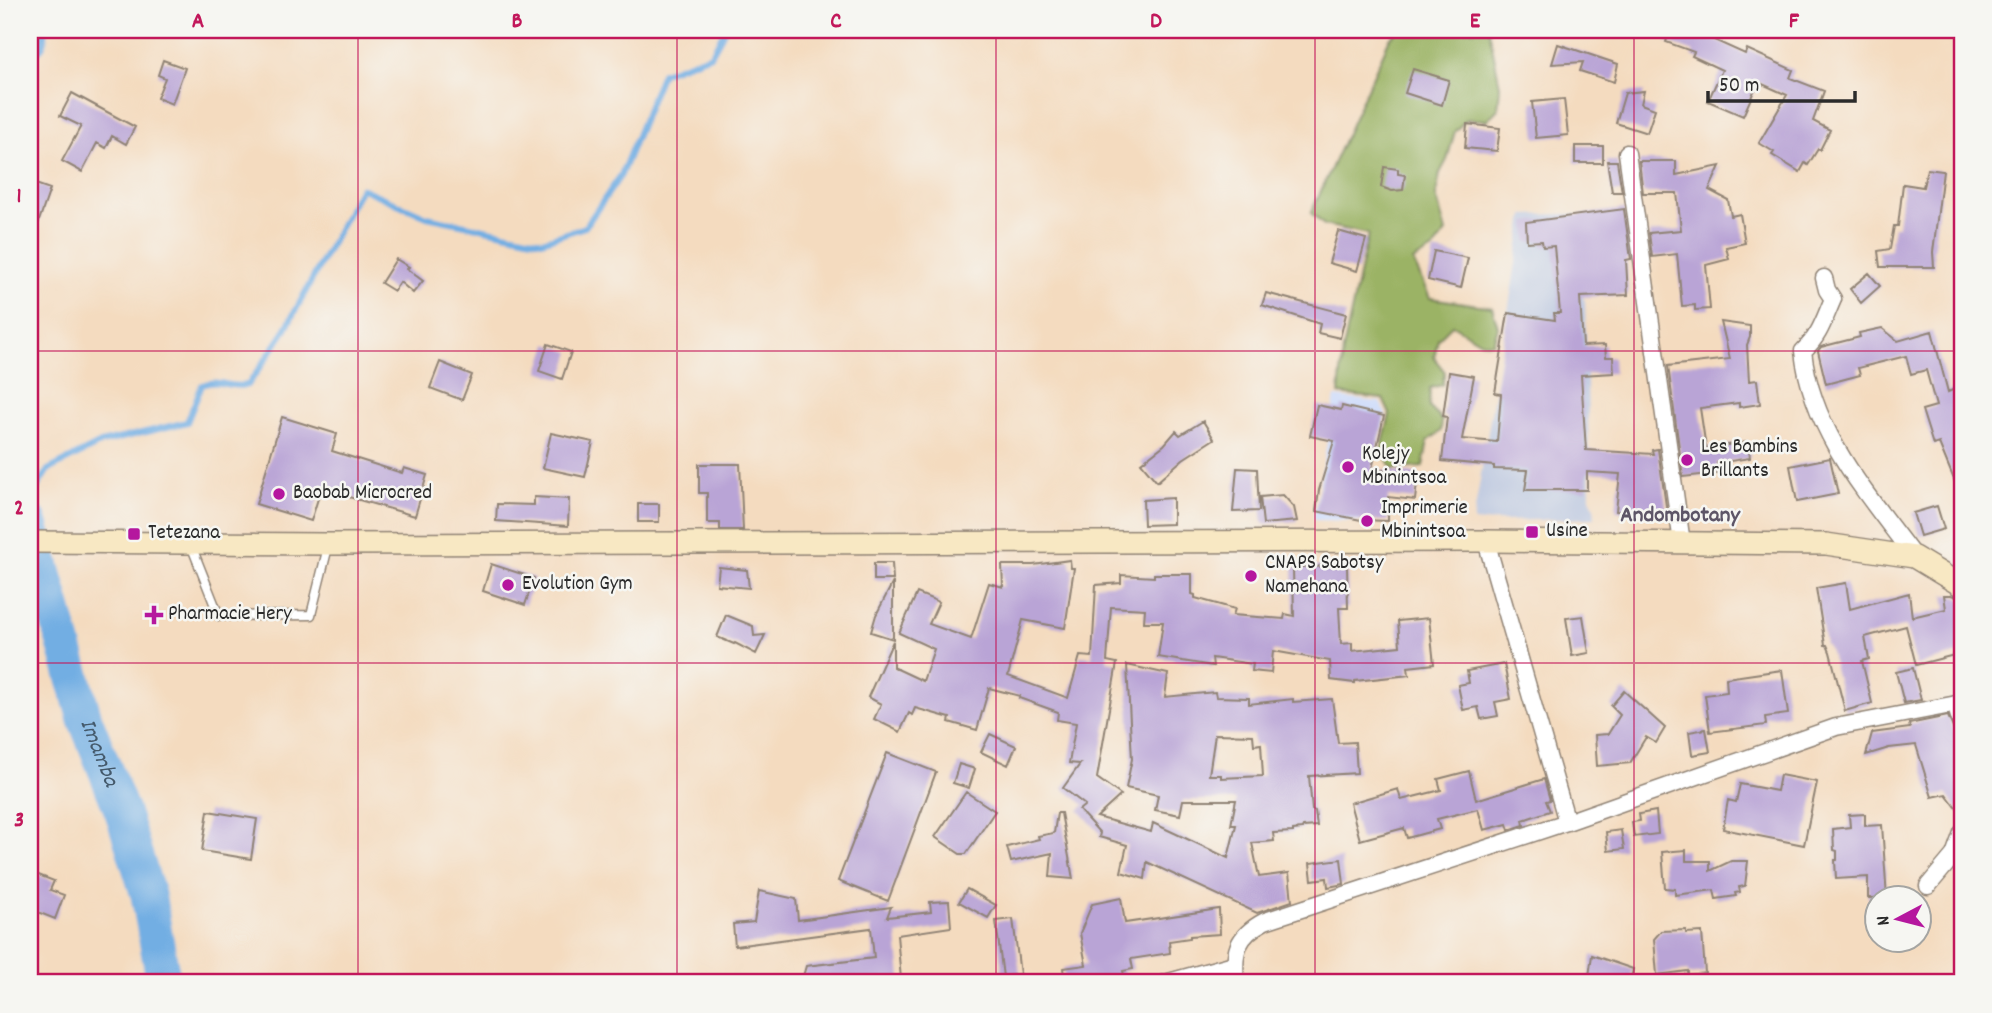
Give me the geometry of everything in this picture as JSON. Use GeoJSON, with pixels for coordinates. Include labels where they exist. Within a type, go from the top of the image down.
{"type":"FeatureCollection","features":[{"type":"Feature","properties":{"kind":"main road"},"geometry":{"type":"LineString","coordinates":[[30,542],[328,544],[1486,541],[1826,544],[1914,557],[1962,586]]}},
{"type":"Feature","properties":{"kind":"street"},"geometry":{"type":"LineString","coordinates":[[1627,153],[1682,543]]}},
{"type":"Feature","properties":{"kind":"street"},"geometry":{"type":"LineString","coordinates":[[1824,278],[1833,299],[1826,312],[1824,325],[1812,343],[1802,351],[1811,392],[1847,468],[1914,557]]}},
{"type":"Feature","properties":{"kind":"street"},"geometry":{"type":"LineString","coordinates":[[1486,541],[1567,822]]}},
{"type":"Feature","properties":{"kind":"street"},"geometry":{"type":"LineString","coordinates":[[1236,983],[1234,964],[1239,941],[1252,928],[1265,921],[1567,822],[1836,727],[1959,704],[1962,726]]}},
{"type":"Feature","properties":{"kind":"street"},"geometry":{"type":"LineString","coordinates":[[1930,884],[1954,855],[1962,833]]}},
{"type":"Feature","properties":{"kind":"street"},"geometry":{"type":"LineString","coordinates":[[1165,983],[1234,964]]}},
{"type":"Feature","properties":{"kind":"lane"},"geometry":{"type":"LineString","coordinates":[[190,542],[219,616],[311,615],[328,544]]}},
{"type":"Feature","properties":{"kind":"shaded area","name":"Usine"},"geometry":{"type":"Polygon","coordinates":[[[1575,214],[1582,296],[1585,301],[1590,498],[1595,518],[1473,522],[1524,215],[1575,214]]]}},
{"type":"Feature","properties":{"kind":"shaded area","name":"Kolejy Mbinintsoa"},"geometry":{"type":"Polygon","coordinates":[[[1335,397],[1380,402],[1386,414],[1360,521],[1313,520],[1335,397]]]}},
{"type":"Feature","properties":{"kind":"green space"},"geometry":{"type":"Polygon","coordinates":[[[1400,30],[1489,30],[1500,86],[1498,109],[1487,120],[1467,119],[1455,131],[1447,160],[1440,173],[1436,196],[1446,232],[1433,249],[1413,261],[1430,298],[1492,307],[1498,327],[1493,343],[1481,342],[1452,325],[1438,339],[1434,358],[1445,372],[1442,385],[1430,388],[1429,407],[1442,420],[1441,431],[1428,441],[1423,467],[1393,469],[1381,451],[1390,414],[1383,399],[1339,394],[1343,350],[1368,234],[1324,225],[1311,213],[1390,38],[1400,30]]]}},
{"type":"Feature","properties":{"kind":"building"},"geometry":{"type":"Polygon","coordinates":[[[1670,30],[1692,30],[1745,54],[1747,49],[1793,70],[1790,78],[1824,91],[1813,121],[1830,130],[1820,150],[1818,149],[1808,165],[1805,163],[1800,172],[1772,155],[1774,152],[1759,143],[1787,95],[1758,82],[1743,116],[1708,101],[1722,70],[1692,56],[1694,52],[1666,42],[1670,30]]]}},
{"type":"Feature","properties":{"kind":"building"},"geometry":{"type":"Polygon","coordinates":[[[1558,44],[1618,64],[1614,82],[1580,71],[1583,62],[1552,64],[1558,44]]]}},
{"type":"Feature","properties":{"kind":"building"},"geometry":{"type":"Polygon","coordinates":[[[163,60],[185,68],[172,104],[157,98],[165,78],[158,75],[163,60]]]}},
{"type":"Feature","properties":{"kind":"building"},"geometry":{"type":"Polygon","coordinates":[[[1413,69],[1449,80],[1442,105],[1405,93],[1413,69]]]}},
{"type":"Feature","properties":{"kind":"building"},"geometry":{"type":"Polygon","coordinates":[[[1644,91],[1641,104],[1655,109],[1647,133],[1616,123],[1625,93],[1644,91]]]}},
{"type":"Feature","properties":{"kind":"building"},"geometry":{"type":"Polygon","coordinates":[[[72,93],[135,127],[126,144],[112,136],[106,148],[97,143],[82,172],[62,161],[81,126],[60,116],[72,93]]]}},
{"type":"Feature","properties":{"kind":"building"},"geometry":{"type":"Polygon","coordinates":[[[1564,99],[1568,135],[1536,138],[1532,102],[1564,99]]]}},
{"type":"Feature","properties":{"kind":"building"},"geometry":{"type":"Polygon","coordinates":[[[1467,124],[1500,128],[1497,151],[1465,148],[1467,124]]]}},
{"type":"Feature","properties":{"kind":"building"},"geometry":{"type":"Polygon","coordinates":[[[1575,146],[1603,146],[1603,163],[1575,163],[1575,146]]]}},
{"type":"Feature","properties":{"kind":"building"},"geometry":{"type":"Polygon","coordinates":[[[1607,161],[1617,161],[1622,192],[1612,192],[1607,161]]]}},
{"type":"Feature","properties":{"kind":"building"},"geometry":{"type":"Polygon","coordinates":[[[1639,161],[1676,161],[1676,175],[1720,166],[1709,190],[1728,200],[1731,216],[1740,214],[1745,243],[1726,247],[1729,259],[1706,265],[1710,309],[1695,310],[1695,305],[1682,306],[1677,254],[1652,257],[1649,233],[1681,230],[1677,193],[1643,193],[1639,161]]]}},
{"type":"Feature","properties":{"kind":"building"},"geometry":{"type":"Polygon","coordinates":[[[1384,167],[1398,169],[1398,174],[1405,175],[1403,190],[1392,191],[1381,187],[1384,167]]]}},
{"type":"Feature","properties":{"kind":"building"},"geometry":{"type":"Polygon","coordinates":[[[1927,169],[1943,171],[1933,252],[1934,267],[1880,267],[1878,251],[1890,249],[1894,226],[1898,226],[1903,184],[1923,187],[1927,169]]]}},
{"type":"Feature","properties":{"kind":"building"},"geometry":{"type":"Polygon","coordinates":[[[30,182],[50,189],[32,241],[30,241],[30,182]]]}},
{"type":"Feature","properties":{"kind":"building","name":"Usine"},"geometry":{"type":"Polygon","coordinates":[[[1624,209],[1631,259],[1626,260],[1628,295],[1580,297],[1583,346],[1605,345],[1606,357],[1613,357],[1614,373],[1581,375],[1586,450],[1653,454],[1652,450],[1658,449],[1667,513],[1647,516],[1616,511],[1620,474],[1587,472],[1587,490],[1525,490],[1528,470],[1494,469],[1494,466],[1442,461],[1447,417],[1443,416],[1449,372],[1474,376],[1462,439],[1497,442],[1501,394],[1495,393],[1508,313],[1555,320],[1554,313],[1560,313],[1554,246],[1543,247],[1542,241],[1527,242],[1526,222],[1624,209]]]}},
{"type":"Feature","properties":{"kind":"building"},"geometry":{"type":"Polygon","coordinates":[[[1338,231],[1366,239],[1357,271],[1329,263],[1338,231]]]}},
{"type":"Feature","properties":{"kind":"building"},"geometry":{"type":"Polygon","coordinates":[[[1434,251],[1468,258],[1461,288],[1428,280],[1434,251]]]}},
{"type":"Feature","properties":{"kind":"building"},"geometry":{"type":"Polygon","coordinates":[[[396,259],[423,281],[413,293],[400,282],[394,291],[381,283],[396,259]]]}},
{"type":"Feature","properties":{"kind":"building"},"geometry":{"type":"Polygon","coordinates":[[[1869,273],[1880,286],[1861,303],[1850,289],[1869,273]]]}},
{"type":"Feature","properties":{"kind":"building"},"geometry":{"type":"Polygon","coordinates":[[[1266,293],[1346,314],[1340,338],[1318,333],[1320,324],[1262,305],[1266,293]]]}},
{"type":"Feature","properties":{"kind":"building"},"geometry":{"type":"Polygon","coordinates":[[[1721,322],[1750,326],[1747,345],[1749,381],[1757,380],[1760,404],[1739,407],[1739,403],[1700,408],[1706,448],[1748,442],[1750,458],[1717,463],[1718,473],[1683,477],[1668,366],[1730,359],[1721,322]]]}},
{"type":"Feature","properties":{"kind":"building"},"geometry":{"type":"Polygon","coordinates":[[[1882,328],[1898,341],[1932,331],[1948,392],[1962,386],[1962,410],[1956,413],[1962,433],[1962,499],[1939,443],[1933,445],[1922,410],[1936,406],[1926,370],[1911,374],[1906,356],[1858,368],[1860,375],[1826,384],[1818,351],[1821,347],[1882,328]]]}},
{"type":"Feature","properties":{"kind":"building"},"geometry":{"type":"Polygon","coordinates":[[[548,344],[571,352],[562,379],[539,371],[548,344]]]}},
{"type":"Feature","properties":{"kind":"building"},"geometry":{"type":"Polygon","coordinates":[[[440,362],[472,375],[462,400],[430,388],[440,362]]]}},
{"type":"Feature","properties":{"kind":"building","name":"Kolejy Mbinintsoa"},"geometry":{"type":"Polygon","coordinates":[[[1317,405],[1341,410],[1342,406],[1384,416],[1372,469],[1418,474],[1415,500],[1388,497],[1388,521],[1361,520],[1316,511],[1319,490],[1334,441],[1310,436],[1317,405]]]}},
{"type":"Feature","properties":{"kind":"building"},"geometry":{"type":"Polygon","coordinates":[[[282,417],[337,434],[332,451],[402,473],[404,468],[427,475],[415,516],[321,489],[311,521],[256,504],[282,417]]]}},
{"type":"Feature","properties":{"kind":"building"},"geometry":{"type":"Polygon","coordinates":[[[1203,421],[1214,439],[1183,459],[1157,482],[1141,463],[1164,445],[1176,431],[1180,435],[1203,421]]]}},
{"type":"Feature","properties":{"kind":"building"},"geometry":{"type":"Polygon","coordinates":[[[551,433],[593,442],[585,477],[543,468],[551,433]]]}},
{"type":"Feature","properties":{"kind":"building"},"geometry":{"type":"Polygon","coordinates":[[[1830,458],[1838,494],[1797,502],[1790,466],[1830,458]]]}},
{"type":"Feature","properties":{"kind":"building"},"geometry":{"type":"Polygon","coordinates":[[[699,464],[740,464],[743,530],[720,530],[720,523],[707,523],[707,493],[699,493],[699,464]]]}},
{"type":"Feature","properties":{"kind":"building"},"geometry":{"type":"Polygon","coordinates":[[[1237,468],[1257,469],[1259,511],[1233,512],[1237,468]]]}},
{"type":"Feature","properties":{"kind":"building"},"geometry":{"type":"Polygon","coordinates":[[[1283,495],[1294,507],[1297,521],[1263,524],[1260,497],[1283,495]]]}},
{"type":"Feature","properties":{"kind":"building"},"geometry":{"type":"Polygon","coordinates":[[[534,497],[569,499],[568,526],[496,521],[497,504],[534,505],[534,497]]]}},
{"type":"Feature","properties":{"kind":"building"},"geometry":{"type":"Polygon","coordinates":[[[1173,498],[1173,524],[1144,525],[1143,500],[1173,498]]]}},
{"type":"Feature","properties":{"kind":"building"},"geometry":{"type":"Polygon","coordinates":[[[638,504],[659,504],[659,522],[638,522],[638,504]]]}},
{"type":"Feature","properties":{"kind":"building"},"geometry":{"type":"Polygon","coordinates":[[[1937,506],[1944,529],[1920,536],[1913,513],[1937,506]]]}},
{"type":"Feature","properties":{"kind":"building"},"geometry":{"type":"Polygon","coordinates":[[[1070,560],[1071,568],[1074,568],[1065,628],[1023,620],[1008,676],[1068,698],[1080,656],[1092,657],[1096,585],[1121,583],[1121,575],[1154,577],[1154,574],[1192,574],[1192,594],[1195,598],[1235,609],[1233,615],[1284,619],[1285,614],[1294,616],[1293,567],[1347,566],[1348,608],[1339,608],[1341,644],[1352,643],[1352,651],[1400,646],[1398,621],[1429,618],[1434,664],[1408,667],[1409,675],[1355,683],[1331,680],[1330,661],[1273,651],[1271,673],[1252,671],[1253,664],[1212,658],[1213,666],[1158,657],[1163,622],[1144,622],[1145,609],[1111,607],[1107,661],[1117,663],[1097,778],[1121,795],[1097,817],[1151,832],[1153,823],[1228,858],[1236,825],[1231,825],[1236,800],[1183,800],[1180,815],[1155,810],[1158,795],[1126,788],[1132,759],[1127,665],[1168,674],[1165,697],[1215,692],[1216,697],[1249,698],[1249,704],[1293,699],[1293,702],[1332,699],[1338,743],[1355,742],[1357,773],[1309,776],[1312,810],[1315,811],[1317,826],[1303,827],[1293,832],[1273,833],[1274,841],[1252,843],[1259,877],[1289,873],[1292,901],[1257,913],[1147,862],[1145,879],[1121,872],[1127,845],[1099,837],[1100,833],[1079,810],[1085,805],[1063,788],[1080,764],[1069,763],[1076,723],[1057,720],[1058,712],[1019,698],[1020,696],[989,688],[977,730],[949,722],[950,718],[915,708],[912,715],[909,713],[900,732],[874,719],[881,704],[868,697],[893,641],[893,667],[923,681],[934,649],[899,633],[917,593],[939,602],[929,624],[971,639],[989,583],[1003,587],[1002,565],[1033,565],[1070,560]],[[1215,734],[1209,775],[1221,775],[1221,778],[1263,776],[1261,744],[1254,745],[1253,735],[1215,734]]]}},
{"type":"Feature","properties":{"kind":"building"},"geometry":{"type":"Polygon","coordinates":[[[874,563],[892,563],[893,580],[874,580],[874,563]]]}},
{"type":"Feature","properties":{"kind":"building","name":"Evolution Gym"},"geometry":{"type":"Polygon","coordinates":[[[491,564],[534,578],[525,605],[483,591],[491,564]]]}},
{"type":"Feature","properties":{"kind":"building"},"geometry":{"type":"Polygon","coordinates":[[[719,567],[747,570],[749,588],[717,585],[719,567]]]}},
{"type":"Feature","properties":{"kind":"building"},"geometry":{"type":"Polygon","coordinates":[[[893,582],[893,639],[871,632],[876,615],[893,582]]]}},
{"type":"Feature","properties":{"kind":"building"},"geometry":{"type":"Polygon","coordinates":[[[1846,583],[1850,609],[1909,593],[1912,617],[1946,609],[1944,595],[1962,599],[1962,653],[1916,665],[1906,626],[1865,637],[1869,659],[1862,661],[1872,703],[1845,711],[1830,652],[1825,645],[1816,588],[1846,583]]]}},
{"type":"Feature","properties":{"kind":"building"},"geometry":{"type":"Polygon","coordinates":[[[726,615],[753,626],[754,636],[765,635],[756,654],[717,637],[726,615]]]}},
{"type":"Feature","properties":{"kind":"building"},"geometry":{"type":"Polygon","coordinates":[[[1583,616],[1589,653],[1572,656],[1566,618],[1583,616]]]}},
{"type":"Feature","properties":{"kind":"building"},"geometry":{"type":"Polygon","coordinates":[[[1504,664],[1511,699],[1495,702],[1498,716],[1481,719],[1478,707],[1463,710],[1458,685],[1469,683],[1467,671],[1504,664]]]}},
{"type":"Feature","properties":{"kind":"building"},"geometry":{"type":"Polygon","coordinates":[[[1913,668],[1921,700],[1904,703],[1896,672],[1913,668]]]}},
{"type":"Feature","properties":{"kind":"building"},"geometry":{"type":"Polygon","coordinates":[[[1782,670],[1788,714],[1765,717],[1766,725],[1710,732],[1705,695],[1727,692],[1726,678],[1782,670]]]}},
{"type":"Feature","properties":{"kind":"building"},"geometry":{"type":"Polygon","coordinates":[[[1624,691],[1665,728],[1656,743],[1646,737],[1630,763],[1597,766],[1595,735],[1608,734],[1620,715],[1611,706],[1624,691]]]}},
{"type":"Feature","properties":{"kind":"building"},"geometry":{"type":"Polygon","coordinates":[[[1948,716],[1962,749],[1962,815],[1946,794],[1932,797],[1916,745],[1889,748],[1866,755],[1872,733],[1910,728],[1909,724],[1948,716]]]}},
{"type":"Feature","properties":{"kind":"building"},"geometry":{"type":"Polygon","coordinates":[[[1706,729],[1710,752],[1692,755],[1689,732],[1706,729]]]}},
{"type":"Feature","properties":{"kind":"building"},"geometry":{"type":"Polygon","coordinates":[[[990,734],[1016,746],[1008,765],[981,752],[990,734]]]}},
{"type":"Feature","properties":{"kind":"building"},"geometry":{"type":"Polygon","coordinates":[[[887,753],[936,772],[888,901],[838,881],[887,753]]]}},
{"type":"Feature","properties":{"kind":"building"},"geometry":{"type":"Polygon","coordinates":[[[959,764],[975,769],[969,788],[953,783],[959,764]]]}},
{"type":"Feature","properties":{"kind":"building"},"geometry":{"type":"Polygon","coordinates":[[[1469,771],[1476,800],[1544,779],[1550,811],[1523,820],[1524,825],[1509,830],[1507,824],[1484,830],[1478,809],[1437,819],[1440,829],[1407,838],[1404,828],[1360,840],[1350,803],[1398,789],[1401,800],[1441,790],[1438,779],[1469,771]]]}},
{"type":"Feature","properties":{"kind":"building"},"geometry":{"type":"Polygon","coordinates":[[[1780,775],[1817,782],[1804,845],[1723,829],[1728,800],[1736,802],[1740,784],[1777,791],[1780,775]]]}},
{"type":"Feature","properties":{"kind":"building"},"geometry":{"type":"Polygon","coordinates":[[[966,792],[995,811],[966,854],[960,854],[935,837],[966,792]]]}},
{"type":"Feature","properties":{"kind":"building"},"geometry":{"type":"Polygon","coordinates":[[[208,811],[257,819],[251,859],[202,851],[208,811]]]}},
{"type":"Feature","properties":{"kind":"building"},"geometry":{"type":"Polygon","coordinates":[[[1656,811],[1658,834],[1634,837],[1632,822],[1640,821],[1639,814],[1656,811]]]}},
{"type":"Feature","properties":{"kind":"building"},"geometry":{"type":"Polygon","coordinates":[[[1057,813],[1061,813],[1073,879],[1050,877],[1052,853],[1011,862],[1007,847],[1054,833],[1057,813]]]}},
{"type":"Feature","properties":{"kind":"building"},"geometry":{"type":"Polygon","coordinates":[[[1865,814],[1865,826],[1882,825],[1886,884],[1868,884],[1868,877],[1836,879],[1837,851],[1834,850],[1833,829],[1850,827],[1849,815],[1865,814]]]}},
{"type":"Feature","properties":{"kind":"building"},"geometry":{"type":"Polygon","coordinates":[[[1621,830],[1624,849],[1608,851],[1606,832],[1621,830]]]}},
{"type":"Feature","properties":{"kind":"building"},"geometry":{"type":"Polygon","coordinates":[[[1686,850],[1686,861],[1710,861],[1710,871],[1731,861],[1748,861],[1745,886],[1739,887],[1740,892],[1735,893],[1736,896],[1716,899],[1714,890],[1675,895],[1675,889],[1665,888],[1662,852],[1686,850]]]}},
{"type":"Feature","properties":{"kind":"building"},"geometry":{"type":"Polygon","coordinates":[[[1341,859],[1344,884],[1328,887],[1327,878],[1312,880],[1310,863],[1341,859]]]}},
{"type":"Feature","properties":{"kind":"building"},"geometry":{"type":"Polygon","coordinates":[[[36,874],[54,881],[50,890],[64,895],[55,919],[30,909],[30,891],[36,874]]]}},
{"type":"Feature","properties":{"kind":"building"},"geometry":{"type":"Polygon","coordinates":[[[967,889],[996,905],[988,918],[959,902],[967,889]]]}},
{"type":"Feature","properties":{"kind":"building"},"geometry":{"type":"Polygon","coordinates":[[[759,891],[796,899],[798,920],[891,907],[887,917],[931,912],[930,902],[949,901],[951,927],[897,935],[901,979],[858,983],[801,983],[806,966],[874,958],[871,928],[735,946],[733,924],[754,922],[759,891]]]}},
{"type":"Feature","properties":{"kind":"building"},"geometry":{"type":"Polygon","coordinates":[[[1121,898],[1125,923],[1219,909],[1220,934],[1169,941],[1170,953],[1131,959],[1133,969],[1123,971],[1124,975],[1090,983],[1065,983],[1063,968],[1086,965],[1080,933],[1092,904],[1121,898]]]}},
{"type":"Feature","properties":{"kind":"building"},"geometry":{"type":"Polygon","coordinates":[[[1013,919],[1020,974],[1003,977],[996,921],[1013,919]]]}},
{"type":"Feature","properties":{"kind":"building"},"geometry":{"type":"Polygon","coordinates":[[[1686,930],[1686,933],[1702,932],[1705,973],[1688,975],[1688,971],[1657,975],[1654,939],[1661,931],[1686,930]]]}},
{"type":"Feature","properties":{"kind":"building"},"geometry":{"type":"Polygon","coordinates":[[[1592,955],[1633,969],[1630,983],[1588,983],[1592,955]]]}},
{"type":"Feature","properties":{"kind":"waterway"},"geometry":{"type":"LineString","coordinates":[[30,499],[48,470],[101,443],[187,422],[202,385],[248,385],[283,334],[361,188],[427,217],[542,241],[585,227],[621,175],[662,73],[711,55],[725,30]]}},
{"type":"Feature","properties":{"kind":"waterway","name":"Imamba"},"geometry":{"type":"LineString","coordinates":[[30,521],[85,719],[122,812],[148,895],[164,983]]}},
{"type":"Feature","properties":{"kind":"place","name":"Les Bambins Brillants"},"geometry":{"type":"Point","coordinates":[1687,460]}},
{"type":"Feature","properties":{"kind":"place","name":"Kolejy Mbinintsoa"},"geometry":{"type":"Point","coordinates":[1348,467]}},
{"type":"Feature","properties":{"kind":"place","name":"Baobab Microcred"},"geometry":{"type":"Point","coordinates":[279,494]}},
{"type":"Feature","properties":{"kind":"place","name":"Imprimerie Mbinintsoa"},"geometry":{"type":"Point","coordinates":[1367,521]}},
{"type":"Feature","properties":{"kind":"place","name":"Usine"},"geometry":{"type":"Point","coordinates":[1532,532]}},
{"type":"Feature","properties":{"kind":"place","name":"Tetezana"},"geometry":{"type":"Point","coordinates":[134,534]}},
{"type":"Feature","properties":{"kind":"place","name":"CNAPS Sabotsy Namehana"},"geometry":{"type":"Point","coordinates":[1251,576]}},
{"type":"Feature","properties":{"kind":"place","name":"Evolution Gym"},"geometry":{"type":"Point","coordinates":[508,585]}},
{"type":"Feature","properties":{"kind":"place","name":"Pharmacie Hery"},"geometry":{"type":"Point","coordinates":[154,615]}},
{"type":"Feature","properties":{"kind":"district","name":"Andombotany"},"geometry":{"type":"Point","coordinates":[1680,516]}}]}
